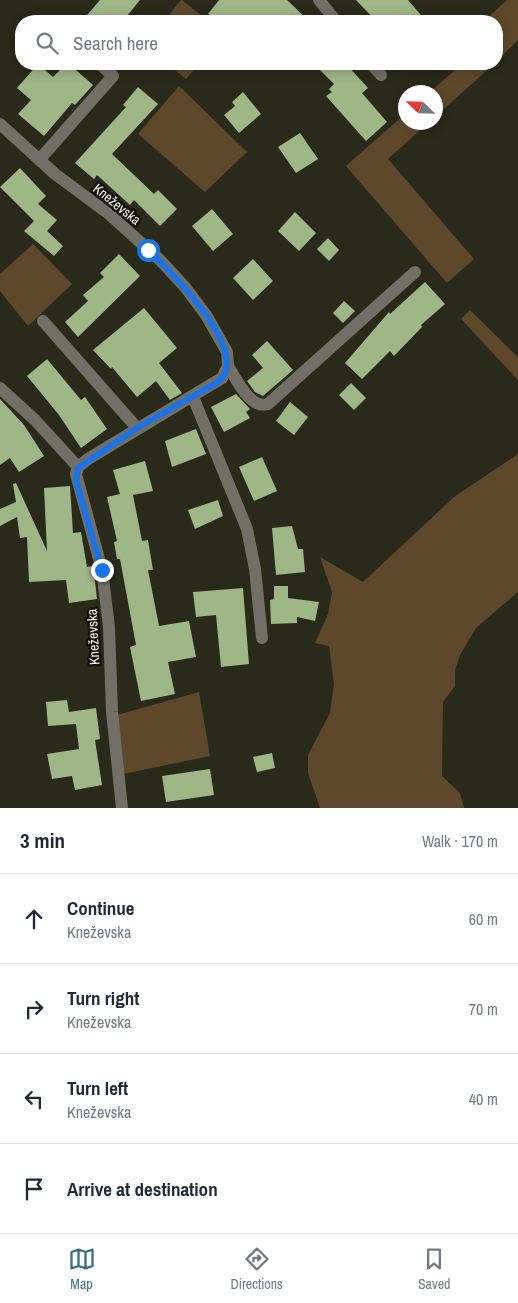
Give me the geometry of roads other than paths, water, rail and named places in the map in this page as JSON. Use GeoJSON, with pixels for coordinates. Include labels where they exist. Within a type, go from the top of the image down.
{"type":"FeatureCollection","features":[{"type":"Feature","properties":{"kind":"street"},"geometry":{"type":"LineString","coordinates":[[319,0],[331,15]]}},
{"type":"Feature","properties":{"kind":"street"},"geometry":{"type":"LineString","coordinates":[[40,160],[113,76],[106,70]]}},
{"type":"Feature","properties":{"kind":"street"},"geometry":{"type":"LineString","coordinates":[[376,70],[381,75]]}},
{"type":"Feature","properties":{"kind":"street","name":"Kneževska"},"geometry":{"type":"LineString","coordinates":[[0,124],[71,187],[109,214],[161,261],[185,287],[221,339],[227,352],[228,366]]}},
{"type":"Feature","properties":{"kind":"street"},"geometry":{"type":"LineString","coordinates":[[0,388],[35,420],[78,468],[137,428],[193,397],[222,378],[228,366],[252,402],[263,406],[268,404],[415,272]]}},
{"type":"Feature","properties":{"kind":"street"},"geometry":{"type":"LineString","coordinates":[[43,321],[137,428]]}},
{"type":"Feature","properties":{"kind":"street"},"geometry":{"type":"LineString","coordinates":[[193,397],[247,529],[255,569],[262,638]]}},
{"type":"Feature","properties":{"kind":"street","name":"Kneževska"},"geometry":{"type":"LineString","coordinates":[[78,468],[76,480],[102,570],[108,627],[112,712],[122,808]]}}]}
